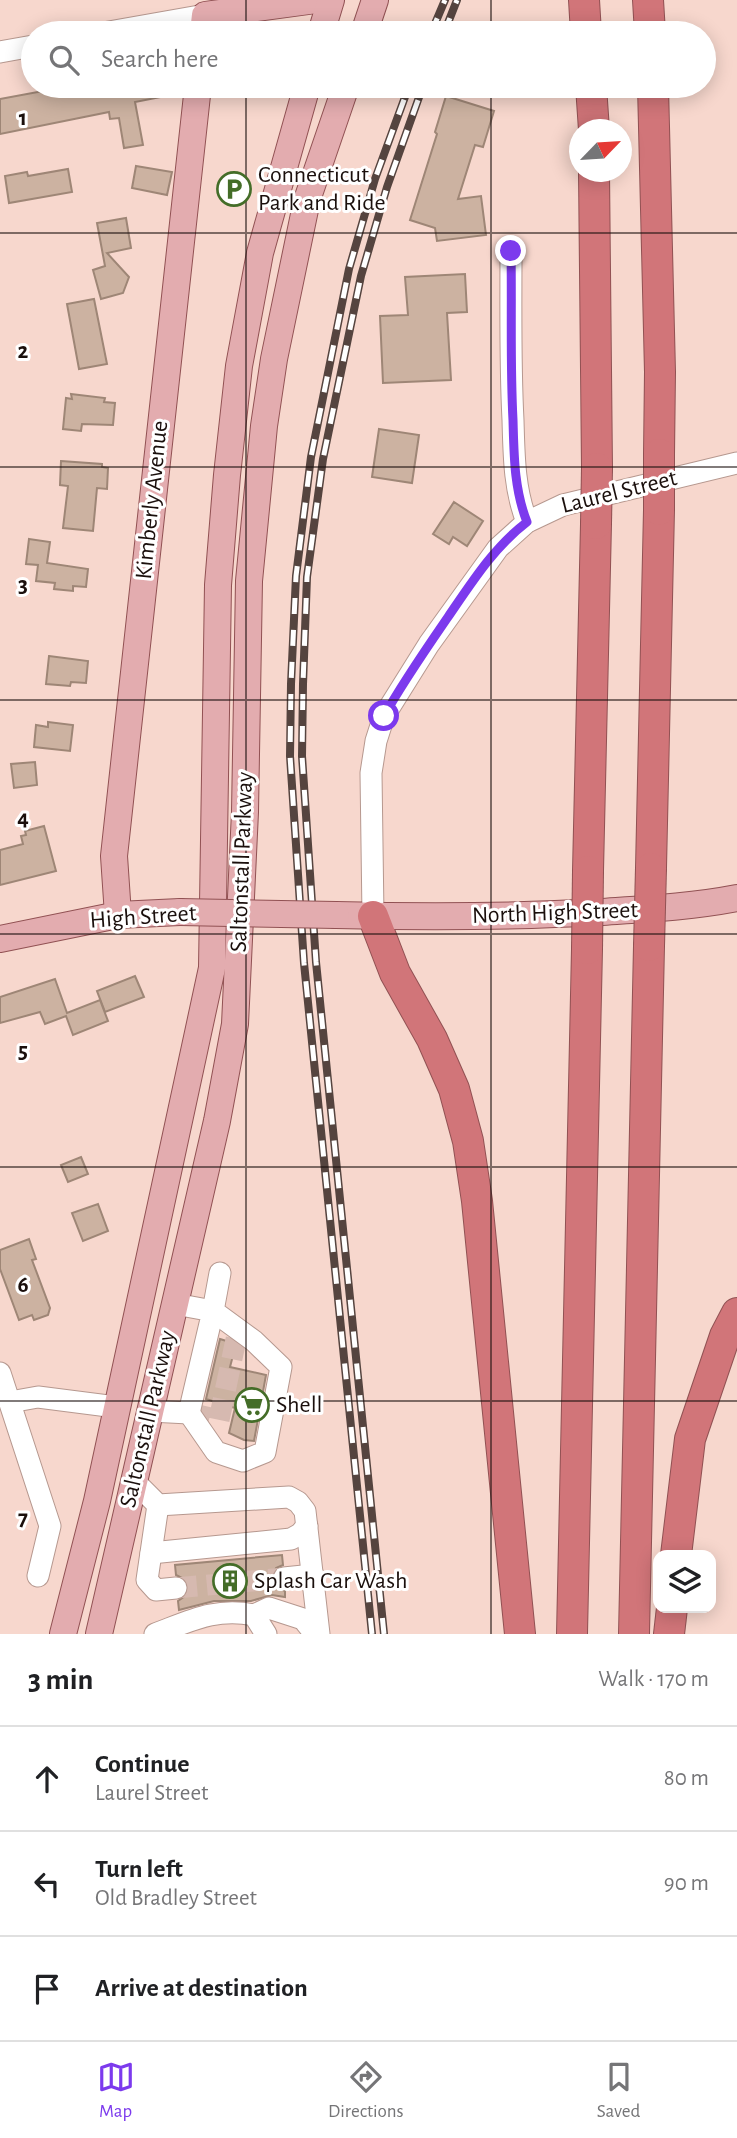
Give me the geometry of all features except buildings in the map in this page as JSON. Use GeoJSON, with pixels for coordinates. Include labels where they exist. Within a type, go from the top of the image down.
{"type":"FeatureCollection","features":[{"type":"Feature","properties":{"kind":"highway"},"geometry":{"type":"LineString","coordinates":[[584,0],[585,21]]}},
{"type":"Feature","properties":{"kind":"highway"},"geometry":{"type":"LineString","coordinates":[[648,0],[649,21]]}},
{"type":"Feature","properties":{"kind":"highway"},"geometry":{"type":"LineString","coordinates":[[592,98],[593,119]]}},
{"type":"Feature","properties":{"kind":"highway"},"geometry":{"type":"LineString","coordinates":[[634,1634],[659,510],[660,359],[653,98]]}},
{"type":"Feature","properties":{"kind":"highway"},"geometry":{"type":"LineString","coordinates":[[572,1634],[597,468],[594,182]]}},
{"type":"Feature","properties":{"kind":"highway"},"geometry":{"type":"LineString","coordinates":[[373,916],[395,973],[445,1065],[468,1142],[477,1201],[520,1634]]}},
{"type":"Feature","properties":{"kind":"highway"},"geometry":{"type":"LineString","coordinates":[[677,1550],[690,1439],[725,1336],[737,1313]]}},
{"type":"Feature","properties":{"kind":"highway"},"geometry":{"type":"LineString","coordinates":[[669,1634],[671,1613]]}},
{"type":"Feature","properties":{"kind":"main road"},"geometry":{"type":"LineString","coordinates":[[218,21],[316,0]]}},
{"type":"Feature","properties":{"kind":"main road"},"geometry":{"type":"LineString","coordinates":[[325,21],[331,0]]}},
{"type":"Feature","properties":{"kind":"main road"},"geometry":{"type":"LineString","coordinates":[[366,21],[368,1]]}},
{"type":"Feature","properties":{"kind":"main road","name":"Kimberly Avenue"},"geometry":{"type":"LineString","coordinates":[[118,915],[114,856],[197,98]]}},
{"type":"Feature","properties":{"kind":"main road","name":"Saltonstall Parkway"},"geometry":{"type":"LineString","coordinates":[[63,1634],[97,1502],[212,968],[218,585],[227,475],[239,366],[261,253],[304,98]]}},
{"type":"Feature","properties":{"kind":"main road","name":"Saltonstall Parkway"},"geometry":{"type":"LineString","coordinates":[[99,1634],[217,1121],[235,1024],[245,813],[249,581],[264,426],[274,359],[307,200],[342,98]]}},
{"type":"Feature","properties":{"kind":"main road","name":"North High Street"},"geometry":{"type":"LineString","coordinates":[[373,916],[556,915],[687,907],[737,898]]}},
{"type":"Feature","properties":{"kind":"main road","name":"High Street"},"geometry":{"type":"LineString","coordinates":[[0,939],[118,915],[180,912],[373,916]]}},
{"type":"Feature","properties":{"kind":"street"},"geometry":{"type":"LineString","coordinates":[[0,52],[21,48]]}},
{"type":"Feature","properties":{"kind":"street"},"geometry":{"type":"LineString","coordinates":[[511,251],[515,472],[519,501],[527,522]]}},
{"type":"Feature","properties":{"kind":"street","name":"Laurel Street"},"geometry":{"type":"LineString","coordinates":[[373,916],[371,773],[376,741],[384,716],[398,690],[487,562],[511,534],[527,522],[563,505],[737,463]]}},
{"type":"Feature","properties":{"kind":"street"},"geometry":{"type":"LineString","coordinates":[[175,1304],[213,1311],[254,1341],[281,1367],[265,1452],[243,1461],[216,1452],[189,1413],[213,1311],[220,1273]]}},
{"type":"Feature","properties":{"kind":"street"},"geometry":{"type":"LineString","coordinates":[[0,1373],[50,1526],[38,1576]]}},
{"type":"Feature","properties":{"kind":"street"},"geometry":{"type":"LineString","coordinates":[[10,1402],[38,1396],[116,1407]]}},
{"type":"Feature","properties":{"kind":"street"},"geometry":{"type":"LineString","coordinates":[[150,1410],[189,1413]]}},
{"type":"Feature","properties":{"kind":"street"},"geometry":{"type":"LineString","coordinates":[[134,1481],[158,1505],[289,1497],[298,1502],[305,1511],[317,1634]]}},
{"type":"Feature","properties":{"kind":"street"},"geometry":{"type":"LineString","coordinates":[[158,1505],[147,1580],[156,1590],[176,1588]]}},
{"type":"Feature","properties":{"kind":"street"},"geometry":{"type":"LineString","coordinates":[[151,1553],[291,1539],[307,1526]]}},
{"type":"Feature","properties":{"kind":"street"},"geometry":{"type":"LineString","coordinates":[[284,1578],[313,1575]]}},
{"type":"Feature","properties":{"kind":"street"},"geometry":{"type":"LineString","coordinates":[[254,1615],[270,1608],[303,1619],[317,1634]]}},
{"type":"Feature","properties":{"kind":"street"},"geometry":{"type":"LineString","coordinates":[[155,1634],[212,1613],[237,1612],[254,1615],[305,1634]]}},
{"type":"Feature","properties":{"kind":"street"},"geometry":{"type":"LineString","coordinates":[[254,1615],[266,1634]]}},
{"type":"Feature","properties":{"kind":"tunnel"},"geometry":{"type":"LineString","coordinates":[[189,1413],[219,1420],[238,1330]]}},
{"type":"Feature","properties":{"kind":"tunnel"},"geometry":{"type":"LineString","coordinates":[[176,1588],[284,1578]]}},
{"type":"Feature","properties":{"kind":"railway"},"geometry":{"type":"LineString","coordinates":[[436,21],[445,0]]}},
{"type":"Feature","properties":{"kind":"railway"},"geometry":{"type":"LineString","coordinates":[[449,21],[457,0]]}},
{"type":"Feature","properties":{"kind":"railway"},"geometry":{"type":"LineString","coordinates":[[372,1634],[304,963],[290,756],[291,684],[296,576],[311,457],[349,269],[375,179],[405,98]]}},
{"type":"Feature","properties":{"kind":"railway"},"geometry":{"type":"LineString","coordinates":[[384,1634],[316,962],[302,756],[303,684],[307,577],[323,459],[361,276],[387,187],[419,98]]}},
{"type":"Feature","properties":{"kind":"place","name":"Connecticut Park and Ride"},"geometry":{"type":"Point","coordinates":[234,189]}},
{"type":"Feature","properties":{"kind":"place","name":"Shell"},"geometry":{"type":"Point","coordinates":[252,1405]}},
{"type":"Feature","properties":{"kind":"place","name":"Splash Car Wash"},"geometry":{"type":"Point","coordinates":[230,1581]}},
{"type":"Feature","properties":{"kind":"route"},"geometry":{"type":"LineString","coordinates":[[384,716],[398,690],[487,562],[511,534],[527,522],[516,483],[512,399],[511,251]]}}]}
